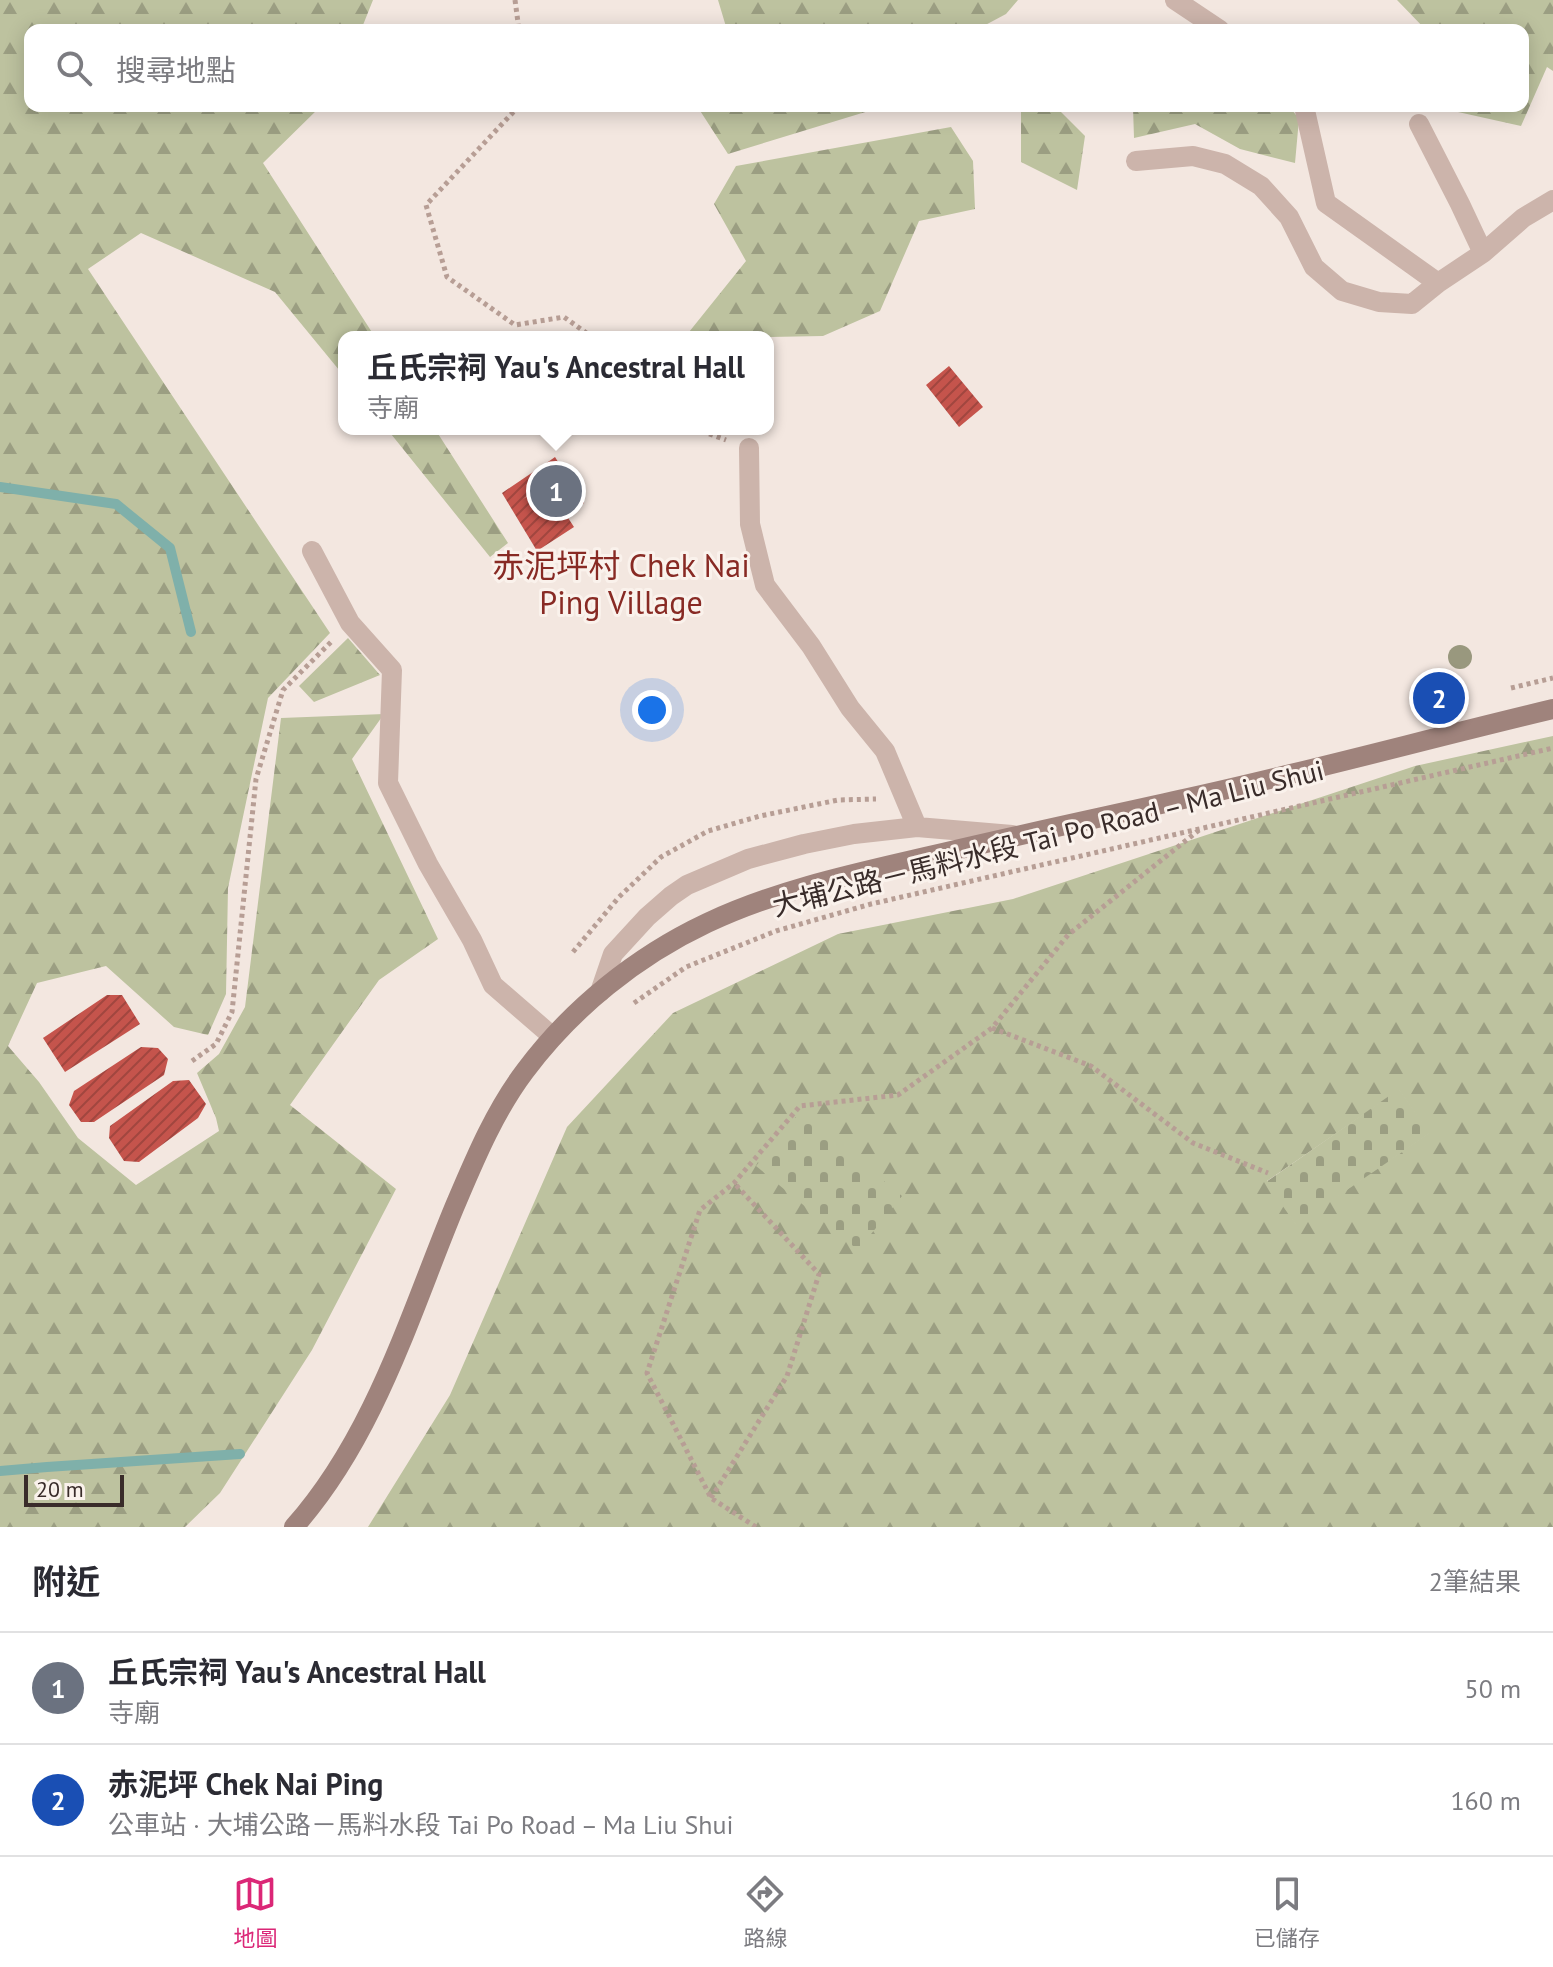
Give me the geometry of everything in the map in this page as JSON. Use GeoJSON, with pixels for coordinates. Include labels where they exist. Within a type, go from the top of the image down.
{"type":"FeatureCollection","features":[{"type":"Feature","properties":{"kind":"main road","name":"大埔公路－馬料水段 Tai Po Road – Ma Liu Shui"},"geometry":{"type":"LineString","coordinates":[[294,1527],[341,1464],[370,1410],[477,1156],[505,1101],[524,1072],[578,1011],[653,953],[707,923],[831,879],[1271,780],[1553,709]]}},
{"type":"Feature","properties":{"kind":"street"},"geometry":{"type":"LineString","coordinates":[[1175,0],[1211,24]]}},
{"type":"Feature","properties":{"kind":"street"},"geometry":{"type":"LineString","coordinates":[[1305,112],[1326,203],[1438,283]]}},
{"type":"Feature","properties":{"kind":"street"},"geometry":{"type":"LineString","coordinates":[[1419,124],[1483,253]]}},
{"type":"Feature","properties":{"kind":"street"},"geometry":{"type":"LineString","coordinates":[[1136,161],[1193,156],[1225,164],[1261,186],[1289,217],[1314,267],[1342,291],[1379,302],[1412,304],[1483,253],[1523,218],[1553,200]]}},
{"type":"Feature","properties":{"kind":"street"},"geometry":{"type":"LineString","coordinates":[[749,448],[750,524],[765,585],[811,646],[850,708],[885,751],[917,827]]}},
{"type":"Feature","properties":{"kind":"street"},"geometry":{"type":"LineString","coordinates":[[312,551],[350,623],[392,670],[388,783],[401,810],[493,985],[553,1037]]}},
{"type":"Feature","properties":{"kind":"street"},"geometry":{"type":"LineString","coordinates":[[600,992],[613,954],[647,917],[687,885],[748,859],[854,834],[917,827],[1014,836]]}},
{"type":"Feature","properties":{"kind":"path"},"geometry":{"type":"LineString","coordinates":[[515,0],[518,24]]}},
{"type":"Feature","properties":{"kind":"path"},"geometry":{"type":"LineString","coordinates":[[513,112],[426,205],[447,277],[515,325],[564,317],[584,331]]}},
{"type":"Feature","properties":{"kind":"path"},"geometry":{"type":"LineString","coordinates":[[192,1061],[216,1044],[232,1012],[256,779],[283,690],[350,623]]}},
{"type":"Feature","properties":{"kind":"path"},"geometry":{"type":"LineString","coordinates":[[1508,689],[1553,678]]}},
{"type":"Feature","properties":{"kind":"path","name":"大埔公路－馬料水段 Tai Po Road – Ma Liu Shui"},"geometry":{"type":"LineString","coordinates":[[625,1009],[686,967],[776,931],[871,904],[1553,748]]}},
{"type":"Feature","properties":{"kind":"path"},"geometry":{"type":"LineString","coordinates":[[573,952],[619,897],[661,857],[708,831],[760,816],[838,800],[905,797]]}},
{"type":"Feature","properties":{"kind":"path"},"geometry":{"type":"LineString","coordinates":[[756,1527],[711,1498],[647,1373],[700,1210],[734,1183],[800,1106],[898,1095],[992,1028],[1068,935],[1203,827]]}},
{"type":"Feature","properties":{"kind":"path"},"geometry":{"type":"LineString","coordinates":[[992,1028],[1091,1066],[1193,1143],[1268,1173]]}},
{"type":"Feature","properties":{"kind":"path"},"geometry":{"type":"LineString","coordinates":[[711,1498],[787,1376],[819,1274],[734,1183]]}},
{"type":"Feature","properties":{"kind":"green space"},"geometry":{"type":"Polygon","coordinates":[[[0,0],[373,0],[363,24],[24,24],[24,112],[315,112],[263,163],[371,331],[338,331],[338,369],[275,292],[141,233],[88,269],[330,633],[268,698],[228,888],[226,994],[208,1035],[174,1027],[106,966],[37,983],[8,1046],[39,1082],[78,1138],[136,1185],[219,1131],[197,1073],[219,1054],[245,1007],[281,718],[384,714],[352,759],[438,939],[379,980],[290,1105],[396,1189],[312,1350],[220,1493],[185,1527],[0,1527],[0,0]]]}},
{"type":"Feature","properties":{"kind":"green space"},"geometry":{"type":"Polygon","coordinates":[[[718,0],[1018,0],[1006,14],[987,24],[725,24],[718,0]]]}},
{"type":"Feature","properties":{"kind":"green space"},"geometry":{"type":"Polygon","coordinates":[[[1397,0],[1553,0],[1553,71],[1547,67],[1529,108],[1529,24],[1420,24],[1397,0]]]}},
{"type":"Feature","properties":{"kind":"green space"},"geometry":{"type":"Polygon","coordinates":[[[701,112],[865,112],[728,154],[701,112]]]}},
{"type":"Feature","properties":{"kind":"green space"},"geometry":{"type":"Polygon","coordinates":[[[1021,112],[1061,112],[1085,136],[1077,190],[1021,162],[1021,112]]]}},
{"type":"Feature","properties":{"kind":"green space"},"geometry":{"type":"Polygon","coordinates":[[[1133,112],[1294,112],[1299,119],[1295,163],[1240,149],[1195,124],[1134,138],[1133,112]]]}},
{"type":"Feature","properties":{"kind":"green space"},"geometry":{"type":"Polygon","coordinates":[[[1458,112],[1527,112],[1521,126],[1458,112]]]}},
{"type":"Feature","properties":{"kind":"green space"},"geometry":{"type":"Polygon","coordinates":[[[951,127],[973,161],[975,209],[919,221],[880,311],[823,336],[774,337],[774,331],[690,331],[746,261],[714,204],[736,166],[951,127]]]}},
{"type":"Feature","properties":{"kind":"green space"},"geometry":{"type":"Polygon","coordinates":[[[392,435],[439,435],[508,543],[490,557],[392,435]]]}},
{"type":"Feature","properties":{"kind":"green space"},"geometry":{"type":"Polygon","coordinates":[[[348,638],[380,675],[314,702],[299,686],[348,638]]]}},
{"type":"Feature","properties":{"kind":"green space"},"geometry":{"type":"Polygon","coordinates":[[[1553,736],[1553,1527],[368,1527],[450,1395],[567,1127],[673,1013],[838,934],[1013,899],[1415,766],[1553,736]],[[1399,1090],[1267,1181],[1296,1224],[1429,1133],[1399,1090]]]}},
{"type":"Feature","properties":{"kind":"green space"},"geometry":{"type":"Polygon","coordinates":[[[1399,1089],[1430,1133],[1296,1225],[1266,1182],[1399,1089]]]}},
{"type":"Feature","properties":{"kind":"green space"},"geometry":{"type":"Polygon","coordinates":[[[800,1112],[902,1196],[858,1250],[756,1166],[800,1112]]]}},
{"type":"Feature","properties":{"kind":"building"},"geometry":{"type":"Polygon","coordinates":[[[949,366],[983,407],[959,427],[926,385],[949,366]]]}},
{"type":"Feature","properties":{"kind":"building"},"geometry":{"type":"Polygon","coordinates":[[[555,457],[584,503],[571,512],[565,511],[558,499],[546,506],[557,501],[574,527],[537,551],[502,493],[536,470],[545,483],[523,499],[547,484],[538,469],[555,457]]]}},
{"type":"Feature","properties":{"kind":"building"},"geometry":{"type":"Polygon","coordinates":[[[107,995],[122,995],[140,1024],[65,1072],[43,1038],[107,995]]]}},
{"type":"Feature","properties":{"kind":"building"},"geometry":{"type":"Polygon","coordinates":[[[141,1047],[158,1048],[168,1059],[164,1075],[94,1122],[81,1122],[69,1105],[74,1091],[141,1047]]]}},
{"type":"Feature","properties":{"kind":"building"},"geometry":{"type":"Polygon","coordinates":[[[189,1080],[206,1104],[198,1118],[139,1162],[124,1161],[109,1138],[110,1126],[173,1081],[189,1080]]]}},
{"type":"Feature","properties":{"kind":"waterway"},"geometry":{"type":"LineString","coordinates":[[0,487],[116,504],[170,548],[191,632]]}},
{"type":"Feature","properties":{"kind":"waterway"},"geometry":{"type":"LineString","coordinates":[[0,1471],[240,1454]]}},
{"type":"Feature","properties":{"kind":"place","name":"丘氏宗祠 Yau's Ancestral Hall"},"geometry":{"type":"Point","coordinates":[556,491]}},
{"type":"Feature","properties":{"kind":"place","name":"赤泥坪 Chek Nai Ping"},"geometry":{"type":"Point","coordinates":[1439,698]}},
{"type":"Feature","properties":{"kind":"district","name":"赤泥坪村 Chek Nai Ping Village"},"geometry":{"type":"Point","coordinates":[621,584]}}]}
